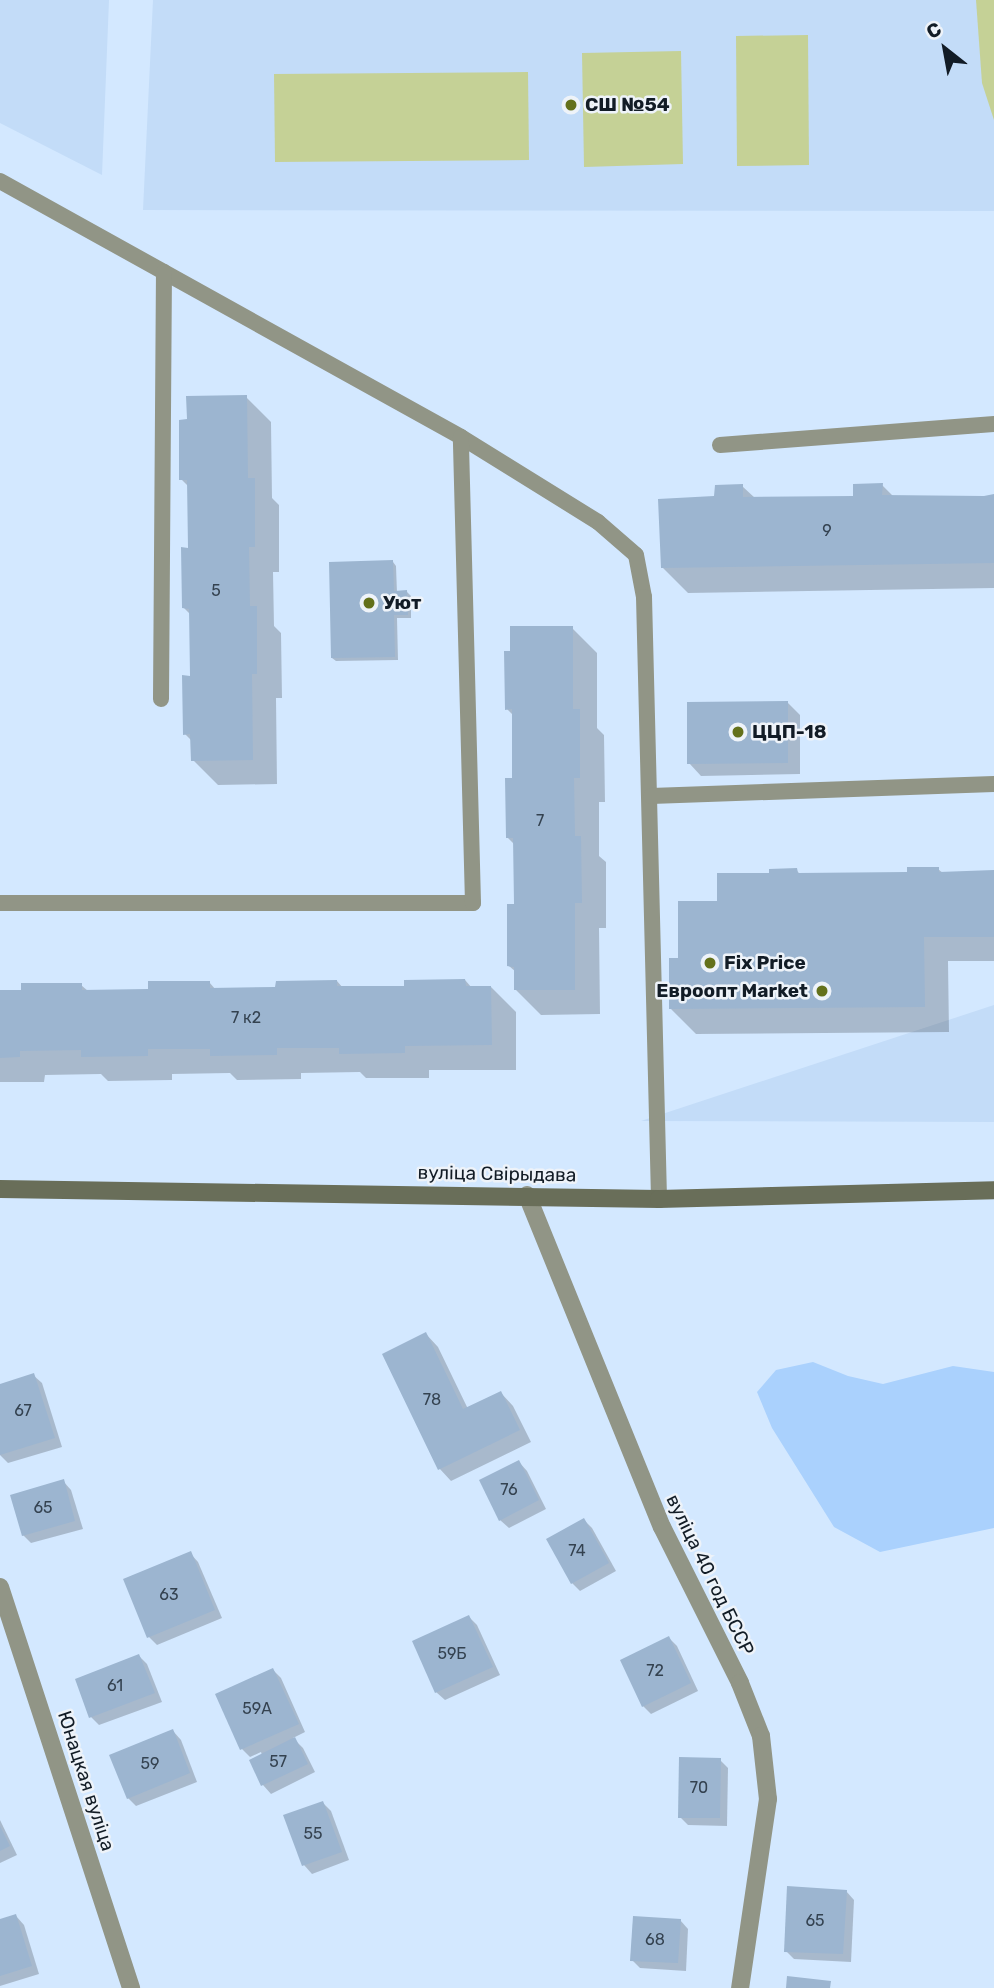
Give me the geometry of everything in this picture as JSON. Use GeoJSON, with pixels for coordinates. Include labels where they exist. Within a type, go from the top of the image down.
{"type":"FeatureCollection","features":[{"type":"Feature","properties":{"kind":"main road","name":"вуліца Свірыдава"},"geometry":{"type":"LineString","coordinates":[[0,1189],[659,1199],[994,1190]]}},
{"type":"Feature","properties":{"kind":"street","name":"вуліца 40 год БССР"},"geometry":{"type":"LineString","coordinates":[[527,1195],[662,1527],[740,1683],[761,1736],[768,1799],[740,1988]]}},
{"type":"Feature","properties":{"kind":"street","name":"Юнацкая вуліца"},"geometry":{"type":"LineString","coordinates":[[0,1587],[131,1988]]}},
{"type":"Feature","properties":{"kind":"lane"},"geometry":{"type":"LineString","coordinates":[[0,181],[461,437],[598,522],[636,555],[644,597],[651,796],[650,939],[659,1199]]}},
{"type":"Feature","properties":{"kind":"lane"},"geometry":{"type":"LineString","coordinates":[[160,699],[164,272]]}},
{"type":"Feature","properties":{"kind":"lane"},"geometry":{"type":"LineString","coordinates":[[720,445],[994,424]]}},
{"type":"Feature","properties":{"kind":"lane"},"geometry":{"type":"LineString","coordinates":[[0,903],[473,903],[461,437]]}},
{"type":"Feature","properties":{"kind":"lane"},"geometry":{"type":"LineString","coordinates":[[651,796],[994,784]]}},
{"type":"Feature","properties":{"kind":"shaded area"},"geometry":{"type":"Polygon","coordinates":[[[0,0],[109,0],[102,175],[0,123],[0,0]]]}},
{"type":"Feature","properties":{"kind":"shaded area","name":"СШ №54"},"geometry":{"type":"Polygon","coordinates":[[[153,0],[994,0],[994,211],[143,210],[153,0]]]}},
{"type":"Feature","properties":{"kind":"shaded area"},"geometry":{"type":"Polygon","coordinates":[[[994,1005],[994,1122],[641,1121],[994,1005]]]}},
{"type":"Feature","properties":{"kind":"shaded area"},"geometry":{"type":"Polygon","coordinates":[[[813,1362],[848,1376],[883,1384],[953,1366],[994,1372],[994,1528],[880,1552],[834,1527],[772,1428],[757,1392],[776,1370],[813,1362]]]}},
{"type":"Feature","properties":{"kind":"green space"},"geometry":{"type":"Polygon","coordinates":[[[976,0],[994,0],[994,120],[982,83],[976,0]]]}},
{"type":"Feature","properties":{"kind":"green space"},"geometry":{"type":"Polygon","coordinates":[[[808,35],[809,165],[737,166],[736,36],[808,35]]]}},
{"type":"Feature","properties":{"kind":"green space"},"geometry":{"type":"Polygon","coordinates":[[[681,51],[683,164],[584,167],[582,53],[681,51]]]}},
{"type":"Feature","properties":{"kind":"green space"},"geometry":{"type":"Polygon","coordinates":[[[528,72],[529,160],[275,162],[274,74],[528,72]]]}},
{"type":"Feature","properties":{"kind":"building"},"geometry":{"type":"Polygon","coordinates":[[[247,395],[248,478],[255,478],[255,547],[249,547],[250,606],[257,606],[257,674],[252,674],[253,760],[191,761],[190,734],[183,735],[182,675],[190,676],[189,609],[182,608],[181,547],[188,548],[187,480],[179,480],[179,420],[187,419],[186,396],[247,395]]]}},
{"type":"Feature","properties":{"kind":"building"},"geometry":{"type":"Polygon","coordinates":[[[883,483],[882,495],[994,494],[994,563],[661,568],[658,499],[714,496],[715,485],[743,484],[743,497],[853,496],[853,484],[883,483]]]}},
{"type":"Feature","properties":{"kind":"building","name":"Уют"},"geometry":{"type":"Polygon","coordinates":[[[393,560],[394,591],[407,590],[408,615],[394,615],[395,657],[331,658],[329,562],[393,560]]]}},
{"type":"Feature","properties":{"kind":"building"},"geometry":{"type":"Polygon","coordinates":[[[510,626],[573,626],[573,709],[580,709],[580,778],[574,778],[575,836],[581,836],[582,903],[575,903],[575,990],[514,990],[514,967],[507,966],[507,904],[514,904],[513,838],[506,838],[505,778],[512,778],[512,709],[505,710],[504,651],[510,651],[510,626]]]}},
{"type":"Feature","properties":{"kind":"building","name":"ЦЦП-18"},"geometry":{"type":"Polygon","coordinates":[[[788,701],[788,763],[687,764],[687,702],[788,701]]]}},
{"type":"Feature","properties":{"kind":"building"},"geometry":{"type":"Polygon","coordinates":[[[907,867],[939,867],[939,872],[994,870],[994,937],[924,937],[925,1007],[669,1009],[669,958],[678,958],[678,901],[717,901],[717,873],[769,873],[769,869],[797,868],[798,873],[907,872],[907,867]]]}},
{"type":"Feature","properties":{"kind":"building"},"geometry":{"type":"Polygon","coordinates":[[[465,979],[466,986],[491,986],[492,1045],[405,1046],[405,1053],[339,1054],[339,1048],[277,1048],[277,1055],[210,1056],[210,1049],[148,1049],[148,1056],[81,1057],[81,1050],[20,1051],[20,1057],[0,1058],[0,990],[21,990],[21,983],[82,983],[82,990],[148,989],[148,981],[210,981],[210,988],[275,987],[276,981],[337,980],[337,986],[404,986],[404,980],[465,979]]]}},
{"type":"Feature","properties":{"kind":"building"},"geometry":{"type":"Polygon","coordinates":[[[426,1332],[463,1409],[501,1391],[520,1430],[438,1470],[382,1354],[426,1332]]]}},
{"type":"Feature","properties":{"kind":"building"},"geometry":{"type":"Polygon","coordinates":[[[34,1373],[55,1438],[0,1455],[0,1384],[34,1373]]]}},
{"type":"Feature","properties":{"kind":"building"},"geometry":{"type":"Polygon","coordinates":[[[519,1460],[539,1500],[499,1521],[479,1480],[519,1460]]]}},
{"type":"Feature","properties":{"kind":"building"},"geometry":{"type":"Polygon","coordinates":[[[64,1479],[75,1521],[22,1536],[10,1495],[64,1479]]]}},
{"type":"Feature","properties":{"kind":"building"},"geometry":{"type":"Polygon","coordinates":[[[584,1518],[609,1563],[571,1584],[546,1539],[584,1518]]]}},
{"type":"Feature","properties":{"kind":"building"},"geometry":{"type":"Polygon","coordinates":[[[191,1551],[215,1610],[147,1638],[123,1579],[191,1551]]]}},
{"type":"Feature","properties":{"kind":"building"},"geometry":{"type":"Polygon","coordinates":[[[469,1615],[493,1667],[435,1693],[412,1641],[469,1615]]]}},
{"type":"Feature","properties":{"kind":"building"},"geometry":{"type":"Polygon","coordinates":[[[669,1636],[691,1683],[642,1707],[620,1660],[669,1636]]]}},
{"type":"Feature","properties":{"kind":"building"},"geometry":{"type":"Polygon","coordinates":[[[139,1654],[155,1693],[89,1718],[75,1679],[139,1654]]]}},
{"type":"Feature","properties":{"kind":"building"},"geometry":{"type":"Polygon","coordinates":[[[273,1668],[299,1724],[240,1750],[215,1694],[273,1668]]]}},
{"type":"Feature","properties":{"kind":"building"},"geometry":{"type":"Polygon","coordinates":[[[173,1729],[190,1773],[127,1799],[109,1755],[173,1729]]]}},
{"type":"Feature","properties":{"kind":"building"},"geometry":{"type":"Polygon","coordinates":[[[295,1737],[308,1764],[261,1786],[249,1760],[295,1737]]]}},
{"type":"Feature","properties":{"kind":"building"},"geometry":{"type":"Polygon","coordinates":[[[679,1757],[721,1758],[720,1818],[678,1818],[679,1757]]]}},
{"type":"Feature","properties":{"kind":"building"},"geometry":{"type":"Polygon","coordinates":[[[323,1801],[342,1852],[302,1866],[283,1815],[323,1801]]]}},
{"type":"Feature","properties":{"kind":"building"},"geometry":{"type":"Polygon","coordinates":[[[0,1826],[10,1846],[0,1851],[0,1826]]]}},
{"type":"Feature","properties":{"kind":"building"},"geometry":{"type":"Polygon","coordinates":[[[787,1886],[847,1890],[843,1954],[784,1952],[787,1886]]]}},
{"type":"Feature","properties":{"kind":"building"},"geometry":{"type":"Polygon","coordinates":[[[16,1914],[32,1966],[0,1976],[0,1919],[16,1914]]]}},
{"type":"Feature","properties":{"kind":"building"},"geometry":{"type":"Polygon","coordinates":[[[633,1916],[681,1919],[678,1963],[630,1961],[633,1916]]]}},
{"type":"Feature","properties":{"kind":"building"},"geometry":{"type":"Polygon","coordinates":[[[787,1976],[831,1981],[830,1988],[786,1988],[787,1976]]]}},
{"type":"Feature","properties":{"kind":"place","name":"СШ №54"},"geometry":{"type":"Point","coordinates":[571,105]}},
{"type":"Feature","properties":{"kind":"place","name":"Уют"},"geometry":{"type":"Point","coordinates":[369,603]}},
{"type":"Feature","properties":{"kind":"place","name":"ЦЦП-18"},"geometry":{"type":"Point","coordinates":[738,732]}},
{"type":"Feature","properties":{"kind":"place","name":"Fix Price"},"geometry":{"type":"Point","coordinates":[710,963]}},
{"type":"Feature","properties":{"kind":"place","name":"Евроопт Market"},"geometry":{"type":"Point","coordinates":[822,991]}}]}
